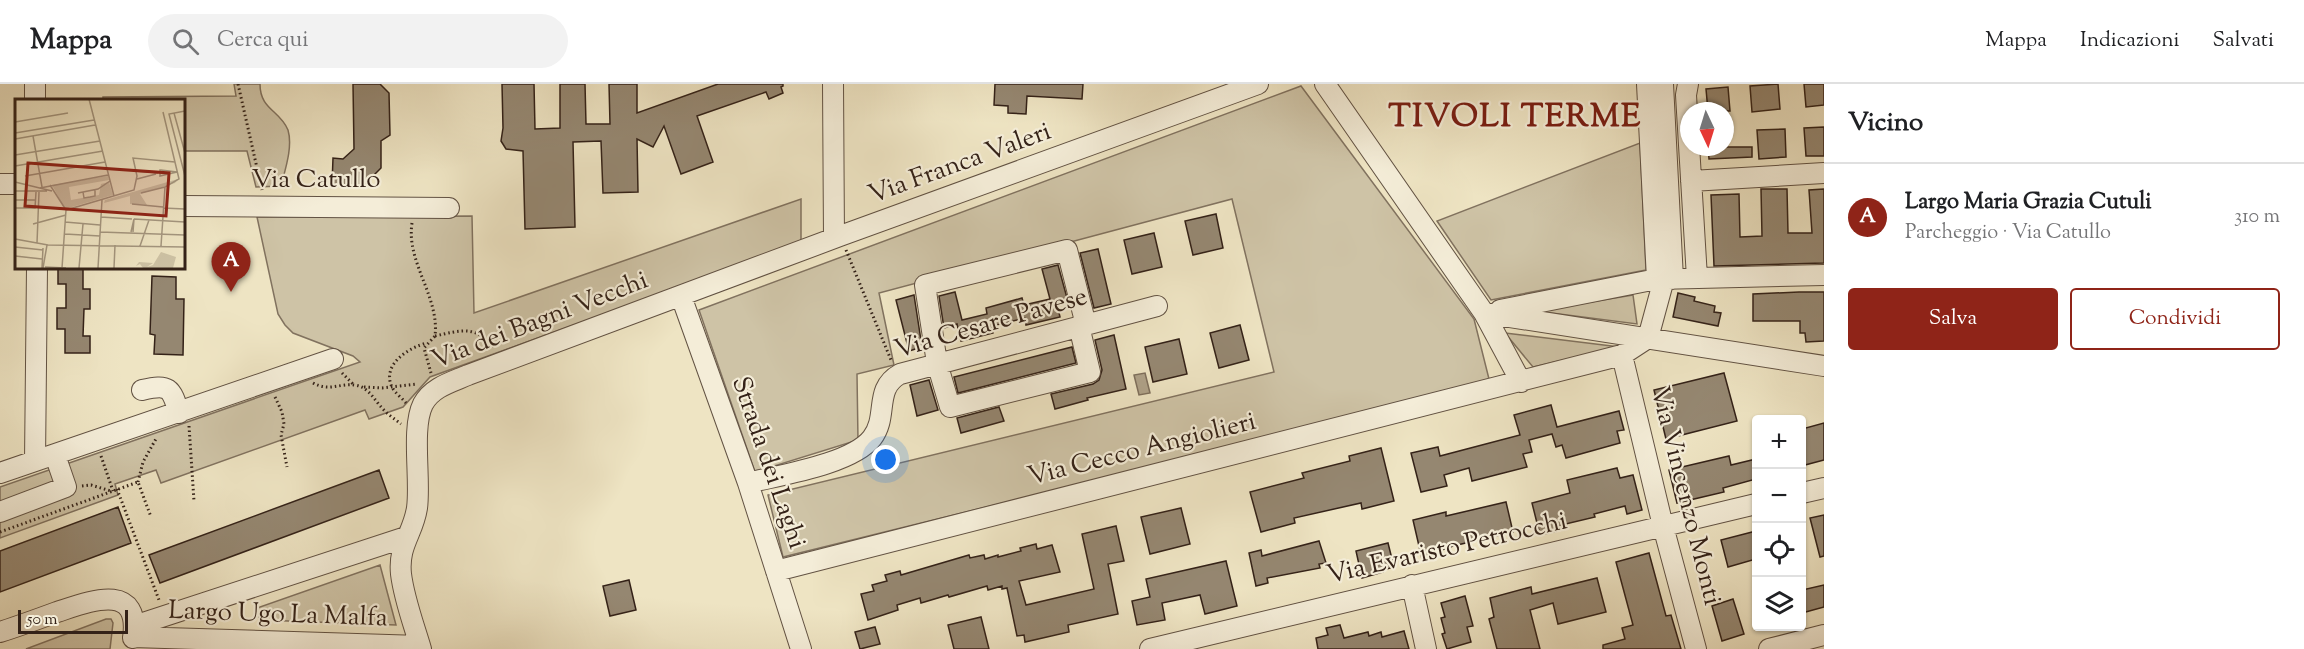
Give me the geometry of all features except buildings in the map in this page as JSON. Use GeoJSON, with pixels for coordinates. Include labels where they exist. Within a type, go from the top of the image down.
{"type":"FeatureCollection","features":[{"type":"Feature","properties":{"kind":"street"},"geometry":{"type":"LineString","coordinates":[[833,84],[837,237]]}},
{"type":"Feature","properties":{"kind":"street","name":"Via Franca Valeri"},"geometry":{"type":"LineString","coordinates":[[681,296],[1258,84]]}},
{"type":"Feature","properties":{"kind":"street"},"geometry":{"type":"LineString","coordinates":[[1647,84],[1665,279]]}},
{"type":"Feature","properties":{"kind":"street"},"geometry":{"type":"LineString","coordinates":[[1648,338],[1665,279],[1663,84]]}},
{"type":"Feature","properties":{"kind":"street"},"geometry":{"type":"LineString","coordinates":[[1688,84],[1686,95],[1697,278]]}},
{"type":"Feature","properties":{"kind":"street"},"geometry":{"type":"LineString","coordinates":[[1327,85],[1484,313],[1521,382]]}},
{"type":"Feature","properties":{"kind":"street"},"geometry":{"type":"LineString","coordinates":[[1691,181],[1824,173]]}},
{"type":"Feature","properties":{"kind":"street","name":"Via Catullo"},"geometry":{"type":"LineString","coordinates":[[184,206],[449,208]]}},
{"type":"Feature","properties":{"kind":"street"},"geometry":{"type":"LineString","coordinates":[[1067,250],[1083,326],[1090,372],[950,407],[937,363],[925,285],[1067,250]]}},
{"type":"Feature","properties":{"kind":"street"},"geometry":{"type":"LineString","coordinates":[[35,461],[37,268]]}},
{"type":"Feature","properties":{"kind":"street"},"geometry":{"type":"LineString","coordinates":[[1484,313],[1665,279],[1824,274]]}},
{"type":"Feature","properties":{"kind":"street","name":"Via dei Bagni Vecchi"},"geometry":{"type":"LineString","coordinates":[[421,648],[401,574],[401,555],[417,507],[410,421],[437,389],[681,296]]}},
{"type":"Feature","properties":{"kind":"street","name":"Strada dei Laghi"},"geometry":{"type":"LineString","coordinates":[[681,296],[748,483],[801,649]]}},
{"type":"Feature","properties":{"kind":"street","name":"Via Cesare Pavese"},"geometry":{"type":"LineString","coordinates":[[748,483],[845,458],[864,446],[872,438],[879,425],[885,387],[900,374],[1157,306]]}},
{"type":"Feature","properties":{"kind":"street"},"geometry":{"type":"LineString","coordinates":[[1484,313],[1824,366]]}},
{"type":"Feature","properties":{"kind":"street","name":"Via Cecco Angiolieri"},"geometry":{"type":"LineString","coordinates":[[776,570],[1521,382],[1622,355],[1648,338]]}},
{"type":"Feature","properties":{"kind":"street","name":"Via Vincenzo Monti"},"geometry":{"type":"LineString","coordinates":[[1622,355],[1663,526],[1696,649]]}},
{"type":"Feature","properties":{"kind":"street"},"geometry":{"type":"LineString","coordinates":[[0,473],[333,359]]}},
{"type":"Feature","properties":{"kind":"street"},"geometry":{"type":"LineString","coordinates":[[142,390],[158,386],[168,388],[173,393],[178,413]]}},
{"type":"Feature","properties":{"kind":"street"},"geometry":{"type":"LineString","coordinates":[[0,512],[66,487],[55,455]]}},
{"type":"Feature","properties":{"kind":"street"},"geometry":{"type":"LineString","coordinates":[[1806,492],[1824,488]]}},
{"type":"Feature","properties":{"kind":"street","name":"Via Evaristo Petrocchi"},"geometry":{"type":"LineString","coordinates":[[1150,649],[1752,505]]}},
{"type":"Feature","properties":{"kind":"street","name":"Largo Ugo La Malfa"},"geometry":{"type":"LineString","coordinates":[[132,637],[165,616],[406,537]]}},
{"type":"Feature","properties":{"kind":"street"},"geometry":{"type":"LineString","coordinates":[[1412,585],[1426,649]]}},
{"type":"Feature","properties":{"kind":"street","name":"Largo Ugo La Malfa"},"geometry":{"type":"LineString","coordinates":[[0,632],[103,598],[120,601],[128,607],[132,615],[132,637]]}},
{"type":"Feature","properties":{"kind":"street"},"geometry":{"type":"LineString","coordinates":[[1769,649],[1824,635]]}},
{"type":"Feature","properties":{"kind":"street","name":"Largo Ugo La Malfa"},"geometry":{"type":"LineString","coordinates":[[132,637],[421,648]]}},
{"type":"Feature","properties":{"kind":"path"},"geometry":{"type":"LineString","coordinates":[[238,84],[266,207]]}},
{"type":"Feature","properties":{"kind":"path"},"geometry":{"type":"LineString","coordinates":[[412,207],[411,241],[427,288],[435,322],[435,336]]}},
{"type":"Feature","properties":{"kind":"path"},"geometry":{"type":"LineString","coordinates":[[837,237],[887,353],[900,374]]}},
{"type":"Feature","properties":{"kind":"path"},"geometry":{"type":"LineString","coordinates":[[437,389],[424,348],[435,336],[459,330],[472,331],[483,335],[495,348],[511,359]]}},
{"type":"Feature","properties":{"kind":"path"},"geometry":{"type":"LineString","coordinates":[[410,421],[392,387],[390,377],[395,362],[404,352],[414,346],[427,343]]}},
{"type":"Feature","properties":{"kind":"path"},"geometry":{"type":"LineString","coordinates":[[298,371],[320,387],[335,388],[349,385],[392,387],[424,384],[437,389]]}},
{"type":"Feature","properties":{"kind":"path"},"geometry":{"type":"LineString","coordinates":[[273,380],[275,401],[282,412],[284,424],[281,435],[287,467]]}},
{"type":"Feature","properties":{"kind":"path"},"geometry":{"type":"LineString","coordinates":[[362,387],[373,396],[383,410],[410,421]]}},
{"type":"Feature","properties":{"kind":"path"},"geometry":{"type":"LineString","coordinates":[[151,517],[138,482],[143,462],[178,413]]}},
{"type":"Feature","properties":{"kind":"path"},"geometry":{"type":"LineString","coordinates":[[178,413],[194,501]]}},
{"type":"Feature","properties":{"kind":"path"},"geometry":{"type":"LineString","coordinates":[[96,441],[112,491]]}},
{"type":"Feature","properties":{"kind":"path"},"geometry":{"type":"LineString","coordinates":[[0,532],[138,482]]}},
{"type":"Feature","properties":{"kind":"path"},"geometry":{"type":"LineString","coordinates":[[66,487],[91,485],[112,491]]}},
{"type":"Feature","properties":{"kind":"path"},"geometry":{"type":"LineString","coordinates":[[117,489],[165,616]]}},
{"type":"Feature","properties":{"kind":"shaded area"},"geometry":{"type":"Polygon","coordinates":[[[234,84],[260,84],[263,99],[288,130],[289,151],[281,186],[256,187],[247,151],[184,151],[184,99],[103,99],[103,97],[236,96],[234,84]]]}},
{"type":"Feature","properties":{"kind":"shaded area"},"geometry":{"type":"Polygon","coordinates":[[[1301,86],[1474,319],[1490,383],[783,557],[768,495],[1274,372],[1232,199],[879,293],[894,365],[857,374],[858,440],[755,472],[699,310],[1301,86]]]}},
{"type":"Feature","properties":{"kind":"shaded area"},"geometry":{"type":"Polygon","coordinates":[[[1640,143],[1646,270],[1491,300],[1437,221],[1640,143]]]}},
{"type":"Feature","properties":{"kind":"shaded area"},"geometry":{"type":"Polygon","coordinates":[[[801,199],[801,243],[430,377],[403,407],[369,419],[365,410],[161,483],[156,470],[115,484],[118,495],[0,538],[0,487],[360,362],[353,356],[293,333],[285,325],[278,314],[257,217],[472,216],[474,313],[801,199]]]}},
{"type":"Feature","properties":{"kind":"shaded area"},"geometry":{"type":"Polygon","coordinates":[[[1633,295],[1637,324],[1536,311],[1633,295]]]}},
{"type":"Feature","properties":{"kind":"shaded area"},"geometry":{"type":"Polygon","coordinates":[[[1505,333],[1620,347],[1533,367],[1505,333]]]}},
{"type":"Feature","properties":{"kind":"shaded area"},"geometry":{"type":"Polygon","coordinates":[[[1145,373],[1150,393],[1139,395],[1134,375],[1145,373]]]}},
{"type":"Feature","properties":{"kind":"shaded area"},"geometry":{"type":"Polygon","coordinates":[[[380,565],[396,625],[261,620],[256,614],[257,608],[380,565]]]}},
{"type":"Feature","properties":{"kind":"shaded area"},"geometry":{"type":"Polygon","coordinates":[[[111,619],[113,623],[110,649],[26,649],[111,619]]]}},
{"type":"Feature","properties":{"kind":"place","name":"Largo Maria Grazia Cutuli"},"geometry":{"type":"Point","coordinates":[231,292]}},
{"type":"Feature","properties":{"kind":"district","name":"TIVOLI TERME"},"geometry":{"type":"Point","coordinates":[1515,118]}}]}
